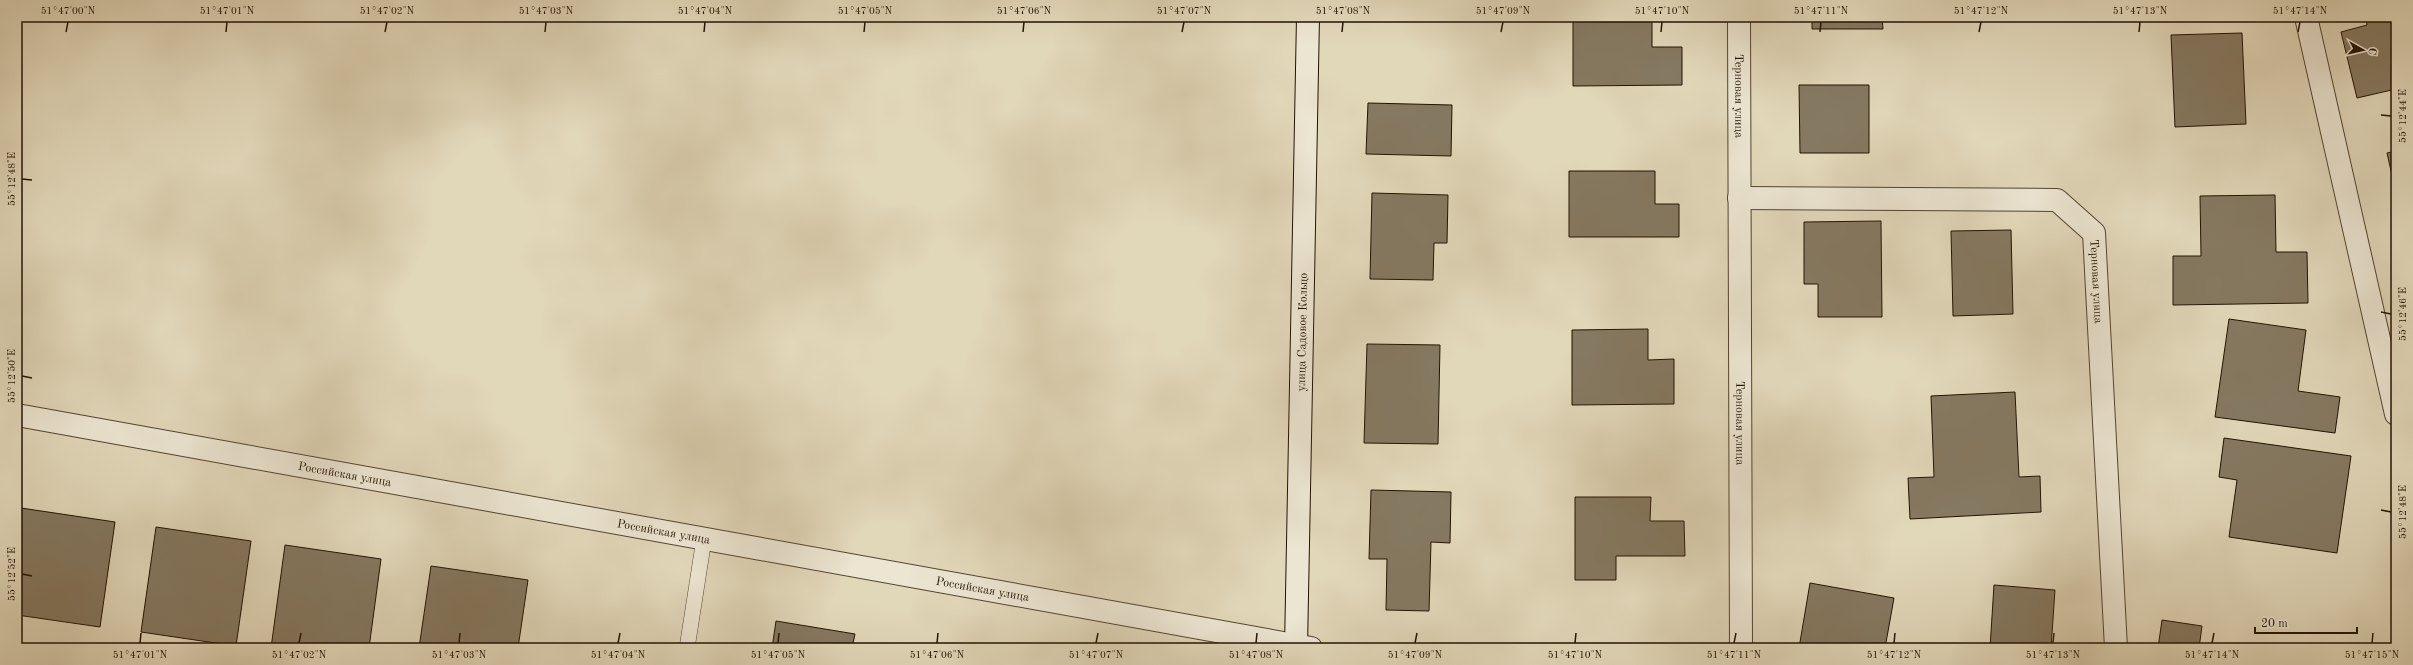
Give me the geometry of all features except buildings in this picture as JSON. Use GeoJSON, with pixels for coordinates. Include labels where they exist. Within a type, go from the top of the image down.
{"type":"FeatureCollection","features":[{"type":"Feature","properties":{"kind":"street","name":"улица Садовое Кольцо"},"geometry":{"type":"LineString","coordinates":[[1301,647],[1308,17]]}},
{"type":"Feature","properties":{"kind":"street","name":"Терновая улица"},"geometry":{"type":"LineString","coordinates":[[1739,17],[1741,648]]}},
{"type":"Feature","properties":{"kind":"street"},"geometry":{"type":"LineString","coordinates":[[2306,17],[2396,414]]}},
{"type":"Feature","properties":{"kind":"street","name":"Терновая улица"},"geometry":{"type":"LineString","coordinates":[[1739,198],[2056,200],[2094,233],[2116,648]]}},
{"type":"Feature","properties":{"kind":"street","name":"Российская улица"},"geometry":{"type":"LineString","coordinates":[[17,415],[1301,647]]}},
{"type":"Feature","properties":{"kind":"lane"},"geometry":{"type":"LineString","coordinates":[[686,648],[704,539]]}}]}
